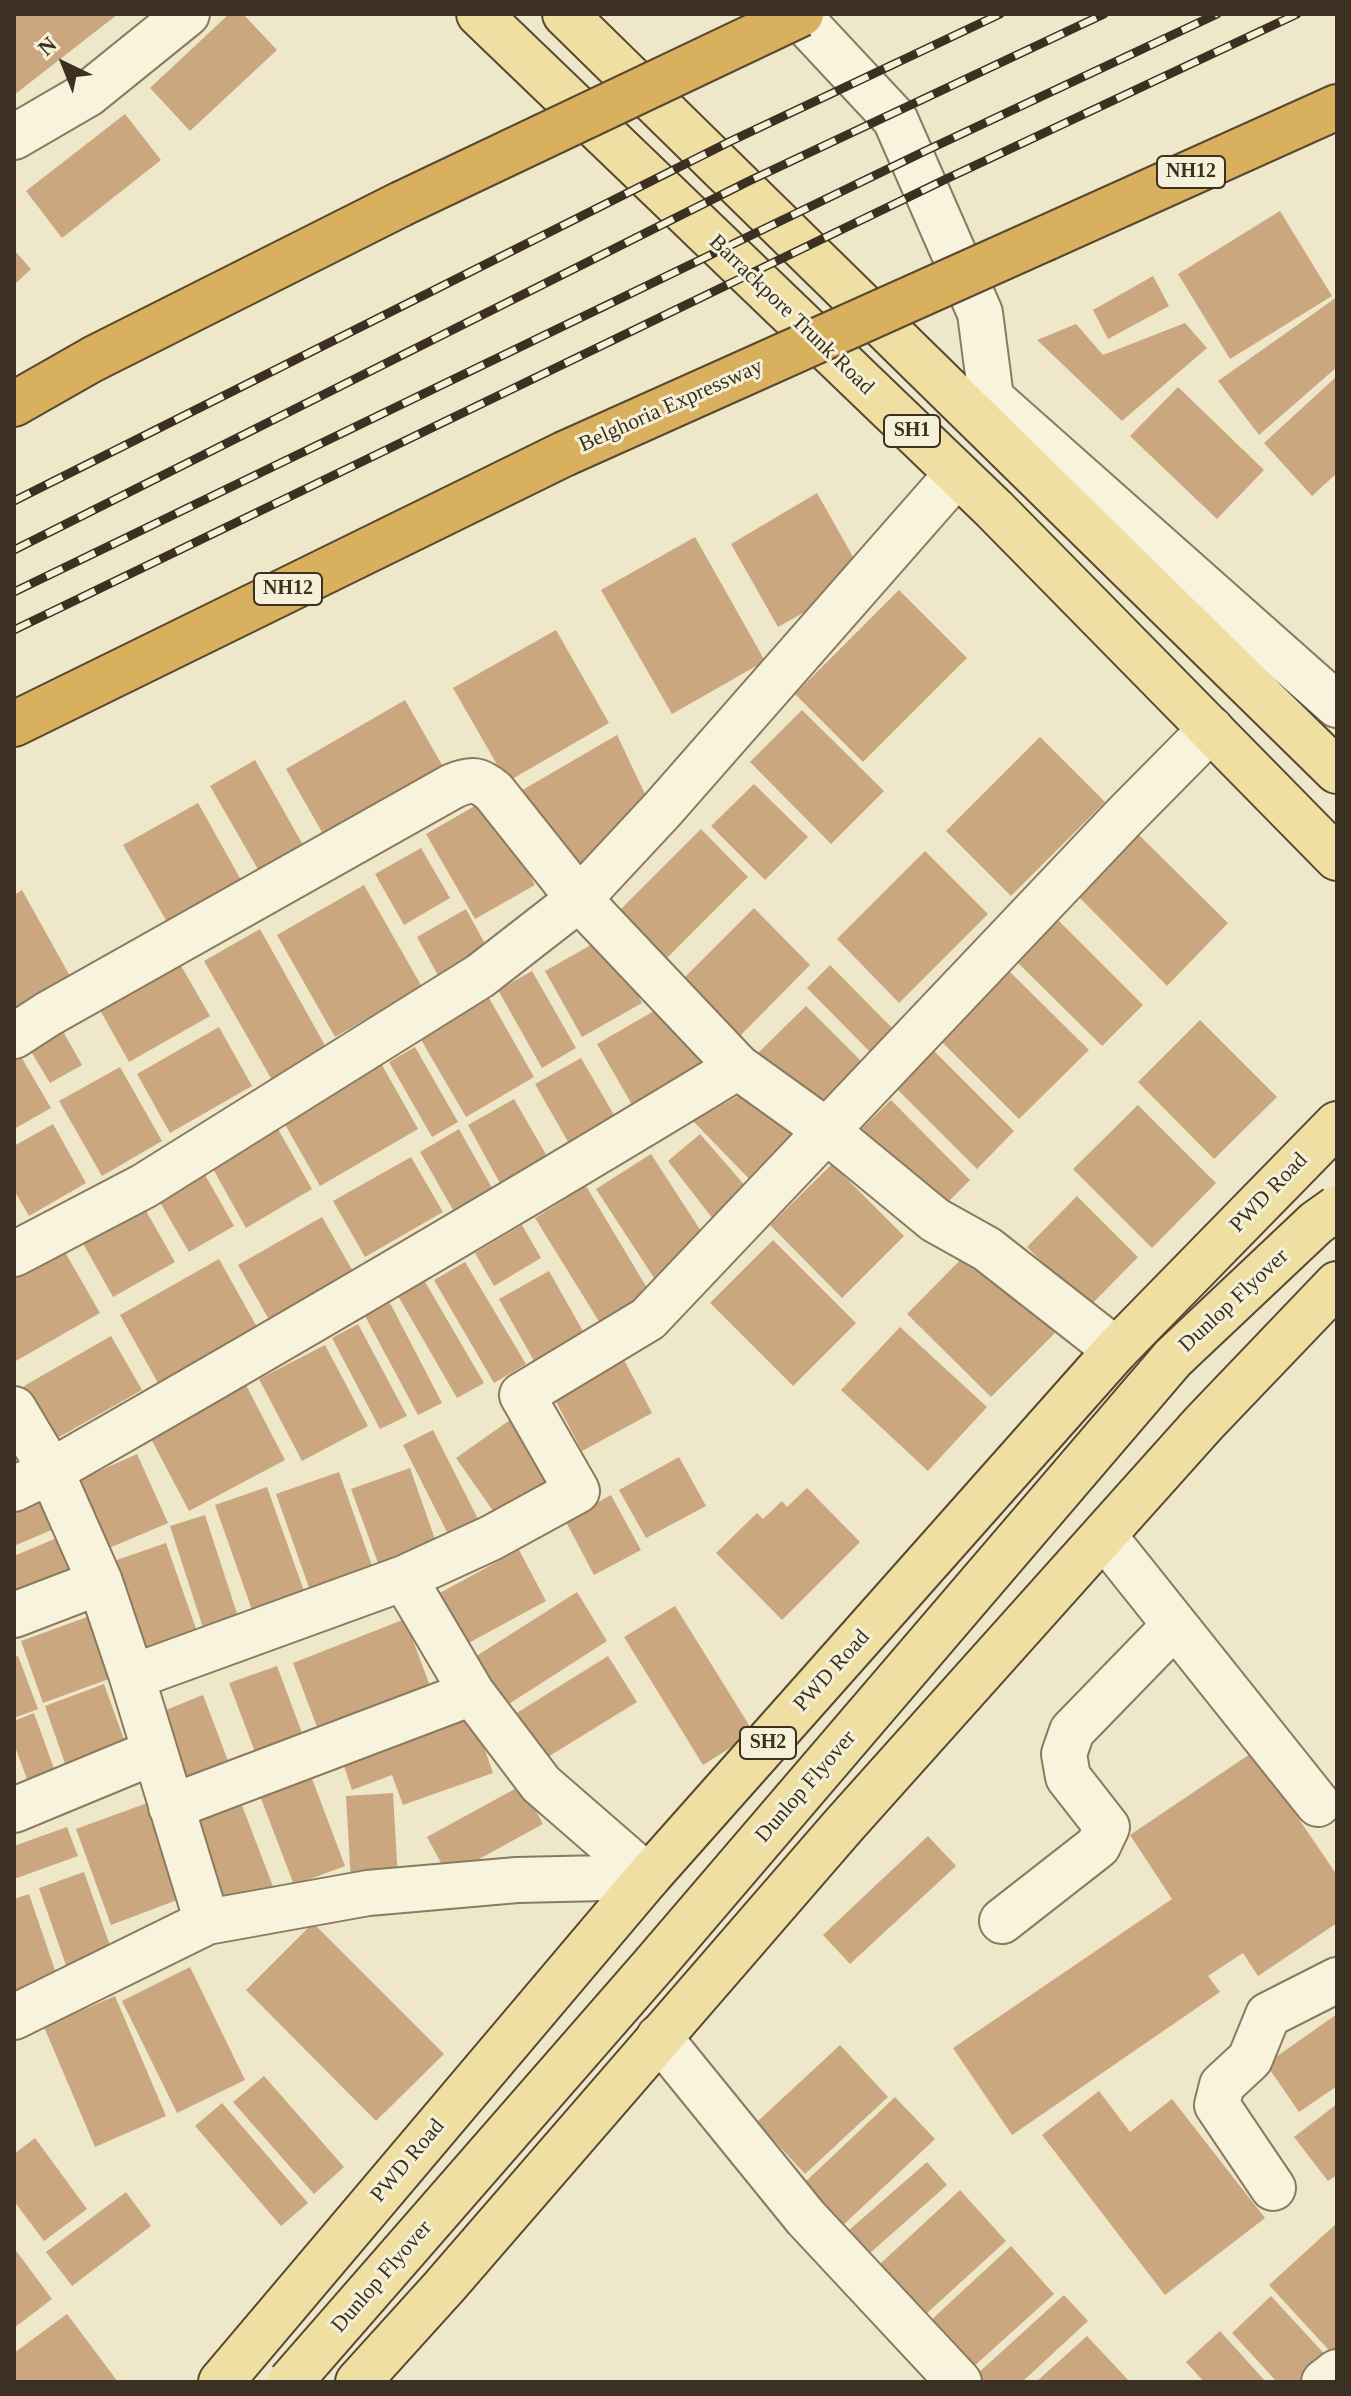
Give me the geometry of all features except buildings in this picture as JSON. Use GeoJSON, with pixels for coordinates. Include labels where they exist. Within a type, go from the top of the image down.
{"type":"FeatureCollection","features":[{"type":"Feature","properties":{"kind":"highway"},"geometry":{"type":"LineString","coordinates":[[14,404],[93,359],[401,204],[799,14]]}},
{"type":"Feature","properties":{"kind":"highway","name":"Belghoria Expressway"},"geometry":{"type":"LineString","coordinates":[[14,724],[564,454],[1337,107]]}},
{"type":"Feature","properties":{"kind":"main road","name":"Barrackpore Trunk Road"},"geometry":{"type":"LineString","coordinates":[[479,14],[957,474],[1337,858]]}},
{"type":"Feature","properties":{"kind":"main road","name":"SH1"},"geometry":{"type":"LineString","coordinates":[[565,14],[1337,771]]}},
{"type":"Feature","properties":{"kind":"main road","name":"PWD Road"},"geometry":{"type":"LineString","coordinates":[[221,2382],[648,1877],[1116,1350],[1337,1124]]}},
{"type":"Feature","properties":{"kind":"main road","name":"Dunlop Flyover"},"geometry":{"type":"LineString","coordinates":[[290,2382],[652,1967],[1173,1358],[1316,1223],[1337,1208]]}},
{"type":"Feature","properties":{"kind":"main road"},"geometry":{"type":"LineString","coordinates":[[358,2382],[844,1825],[1204,1423],[1337,1284]]}},
{"type":"Feature","properties":{"kind":"street"},"geometry":{"type":"LineString","coordinates":[[14,137],[88,94],[187,14]]}},
{"type":"Feature","properties":{"kind":"street"},"geometry":{"type":"LineString","coordinates":[[799,14],[895,119],[980,313],[991,398],[1337,705]]}},
{"type":"Feature","properties":{"kind":"street"},"geometry":{"type":"LineString","coordinates":[[14,1254],[144,1186],[480,976],[579,899],[662,810],[957,474]]}},
{"type":"Feature","properties":{"kind":"street"},"geometry":{"type":"LineString","coordinates":[[132,1677],[404,1578],[491,1538],[577,1491],[522,1395],[648,1319],[1211,729]]}},
{"type":"Feature","properties":{"kind":"street"},"geometry":{"type":"LineString","coordinates":[[14,1036],[412,808],[469,779],[481,781],[494,792],[579,899],[738,1067],[827,1131],[935,1220],[987,1249],[1116,1350]]}},
{"type":"Feature","properties":{"kind":"street"},"geometry":{"type":"LineString","coordinates":[[32,1480],[514,1203],[738,1067]]}},
{"type":"Feature","properties":{"kind":"street"},"geometry":{"type":"LineString","coordinates":[[14,1409],[32,1480],[100,1582],[207,1922]]}},
{"type":"Feature","properties":{"kind":"street"},"geometry":{"type":"LineString","coordinates":[[1104,1536],[1318,1804]]}},
{"type":"Feature","properties":{"kind":"street"},"geometry":{"type":"LineString","coordinates":[[404,1578],[472,1693],[541,1784],[648,1877]]}},
{"type":"Feature","properties":{"kind":"street"},"geometry":{"type":"LineString","coordinates":[[14,1615],[100,1582]]}},
{"type":"Feature","properties":{"kind":"street"},"geometry":{"type":"LineString","coordinates":[[1002,1921],[1098,1846],[1107,1827],[1068,1777],[1064,1754],[1072,1731],[1175,1625]]}},
{"type":"Feature","properties":{"kind":"street"},"geometry":{"type":"LineString","coordinates":[[171,1807],[472,1693]]}},
{"type":"Feature","properties":{"kind":"street"},"geometry":{"type":"LineString","coordinates":[[14,1810],[154,1752]]}},
{"type":"Feature","properties":{"kind":"street"},"geometry":{"type":"LineString","coordinates":[[14,2017],[207,1922],[368,1893],[517,1880],[648,1877]]}},
{"type":"Feature","properties":{"kind":"street"},"geometry":{"type":"LineString","coordinates":[[1273,2188],[1217,2105],[1222,2085],[1250,2059],[1268,2015],[1337,1980]]}},
{"type":"Feature","properties":{"kind":"street"},"geometry":{"type":"LineString","coordinates":[[659,2037],[806,2218],[959,2382]]}},
{"type":"Feature","properties":{"kind":"street"},"geometry":{"type":"LineString","coordinates":[[1324,2382],[1337,2372]]}},
{"type":"Feature","properties":{"kind":"railway"},"geometry":{"type":"LineString","coordinates":[[14,501],[731,141],[1000,14]]}},
{"type":"Feature","properties":{"kind":"railway"},"geometry":{"type":"LineString","coordinates":[[14,550],[749,181],[1104,14]]}},
{"type":"Feature","properties":{"kind":"railway"},"geometry":{"type":"LineString","coordinates":[[14,592],[923,152],[1217,14]]}},
{"type":"Feature","properties":{"kind":"railway"},"geometry":{"type":"LineString","coordinates":[[14,630],[944,180],[1297,14]]}}]}
